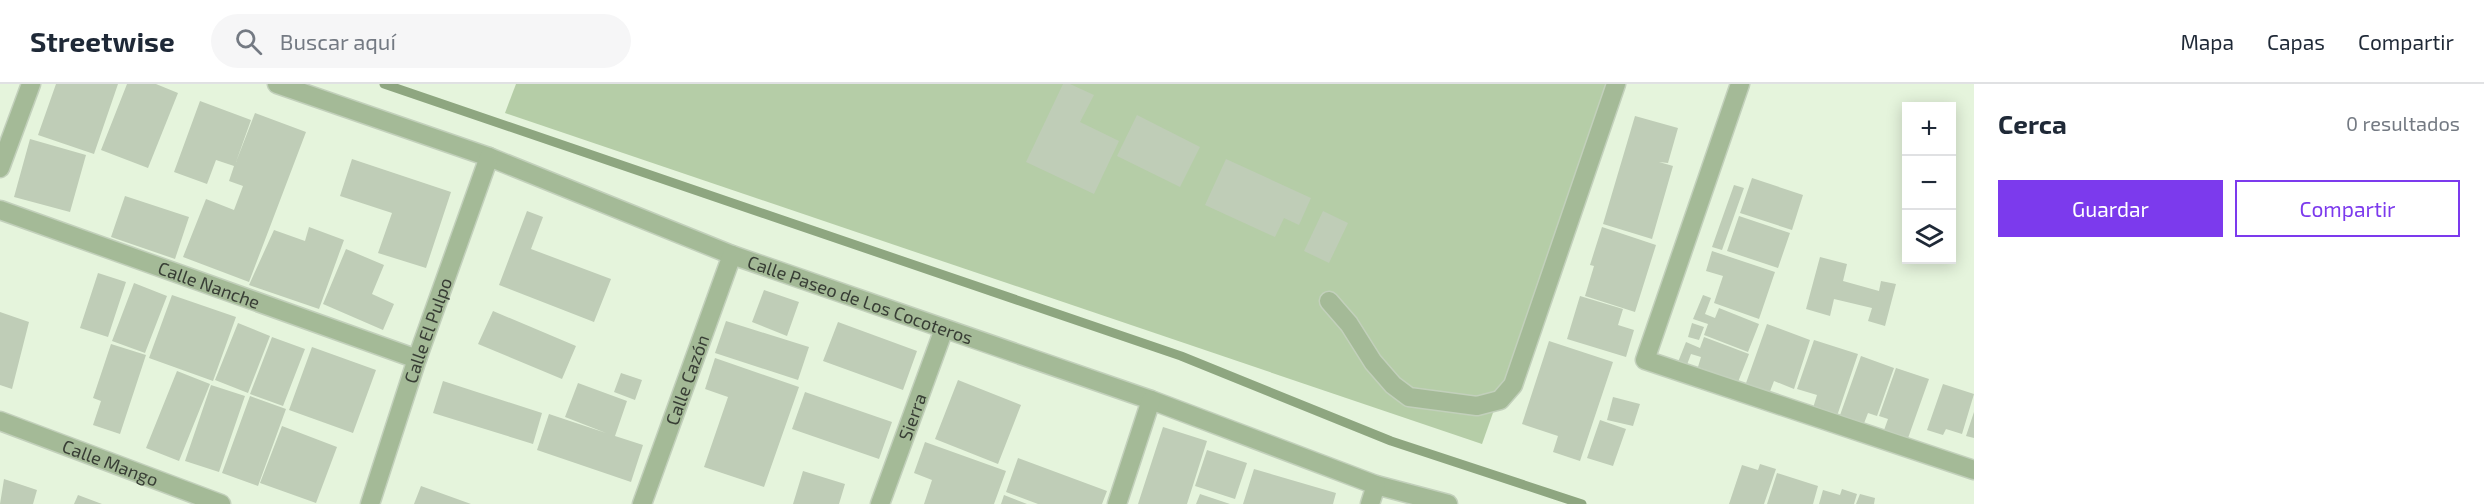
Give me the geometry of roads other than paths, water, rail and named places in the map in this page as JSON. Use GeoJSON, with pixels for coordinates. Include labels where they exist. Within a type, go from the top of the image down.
{"type":"FeatureCollection","features":[{"type":"Feature","properties":{"kind":"street"},"geometry":{"type":"LineString","coordinates":[[0,168],[31,84]]}},
{"type":"Feature","properties":{"kind":"street","name":"Calle Paseo de Los Cocoteros"},"geometry":{"type":"LineString","coordinates":[[277,84],[489,157],[732,255],[1151,400],[1376,485],[1448,504]]}},
{"type":"Feature","properties":{"kind":"street"},"geometry":{"type":"LineString","coordinates":[[1329,301],[1349,324],[1372,362],[1393,385],[1409,397],[1477,406],[1500,400],[1513,385],[1616,84]]}},
{"type":"Feature","properties":{"kind":"street"},"geometry":{"type":"LineString","coordinates":[[1740,84],[1645,360],[1974,470]]}},
{"type":"Feature","properties":{"kind":"street","name":"Calle El Pulpo"},"geometry":{"type":"LineString","coordinates":[[370,504],[417,359],[489,157]]}},
{"type":"Feature","properties":{"kind":"street","name":"Calle Nanche"},"geometry":{"type":"LineString","coordinates":[[0,210],[417,359]]}},
{"type":"Feature","properties":{"kind":"street","name":"Calle Cazón"},"geometry":{"type":"LineString","coordinates":[[642,504],[732,255]]}},
{"type":"Feature","properties":{"kind":"street","name":"Sierra"},"geometry":{"type":"LineString","coordinates":[[880,504],[944,329]]}},
{"type":"Feature","properties":{"kind":"street"},"geometry":{"type":"LineString","coordinates":[[1117,504],[1151,400]]}},
{"type":"Feature","properties":{"kind":"street","name":"Calle Mango"},"geometry":{"type":"LineString","coordinates":[[0,422],[222,504]]}},
{"type":"Feature","properties":{"kind":"street"},"geometry":{"type":"LineString","coordinates":[[1370,504],[1376,485]]}},
{"type":"Feature","properties":{"kind":"waterway"},"geometry":{"type":"LineString","coordinates":[[384,84],[1181,356],[1391,441],[1582,504]]}}]}
